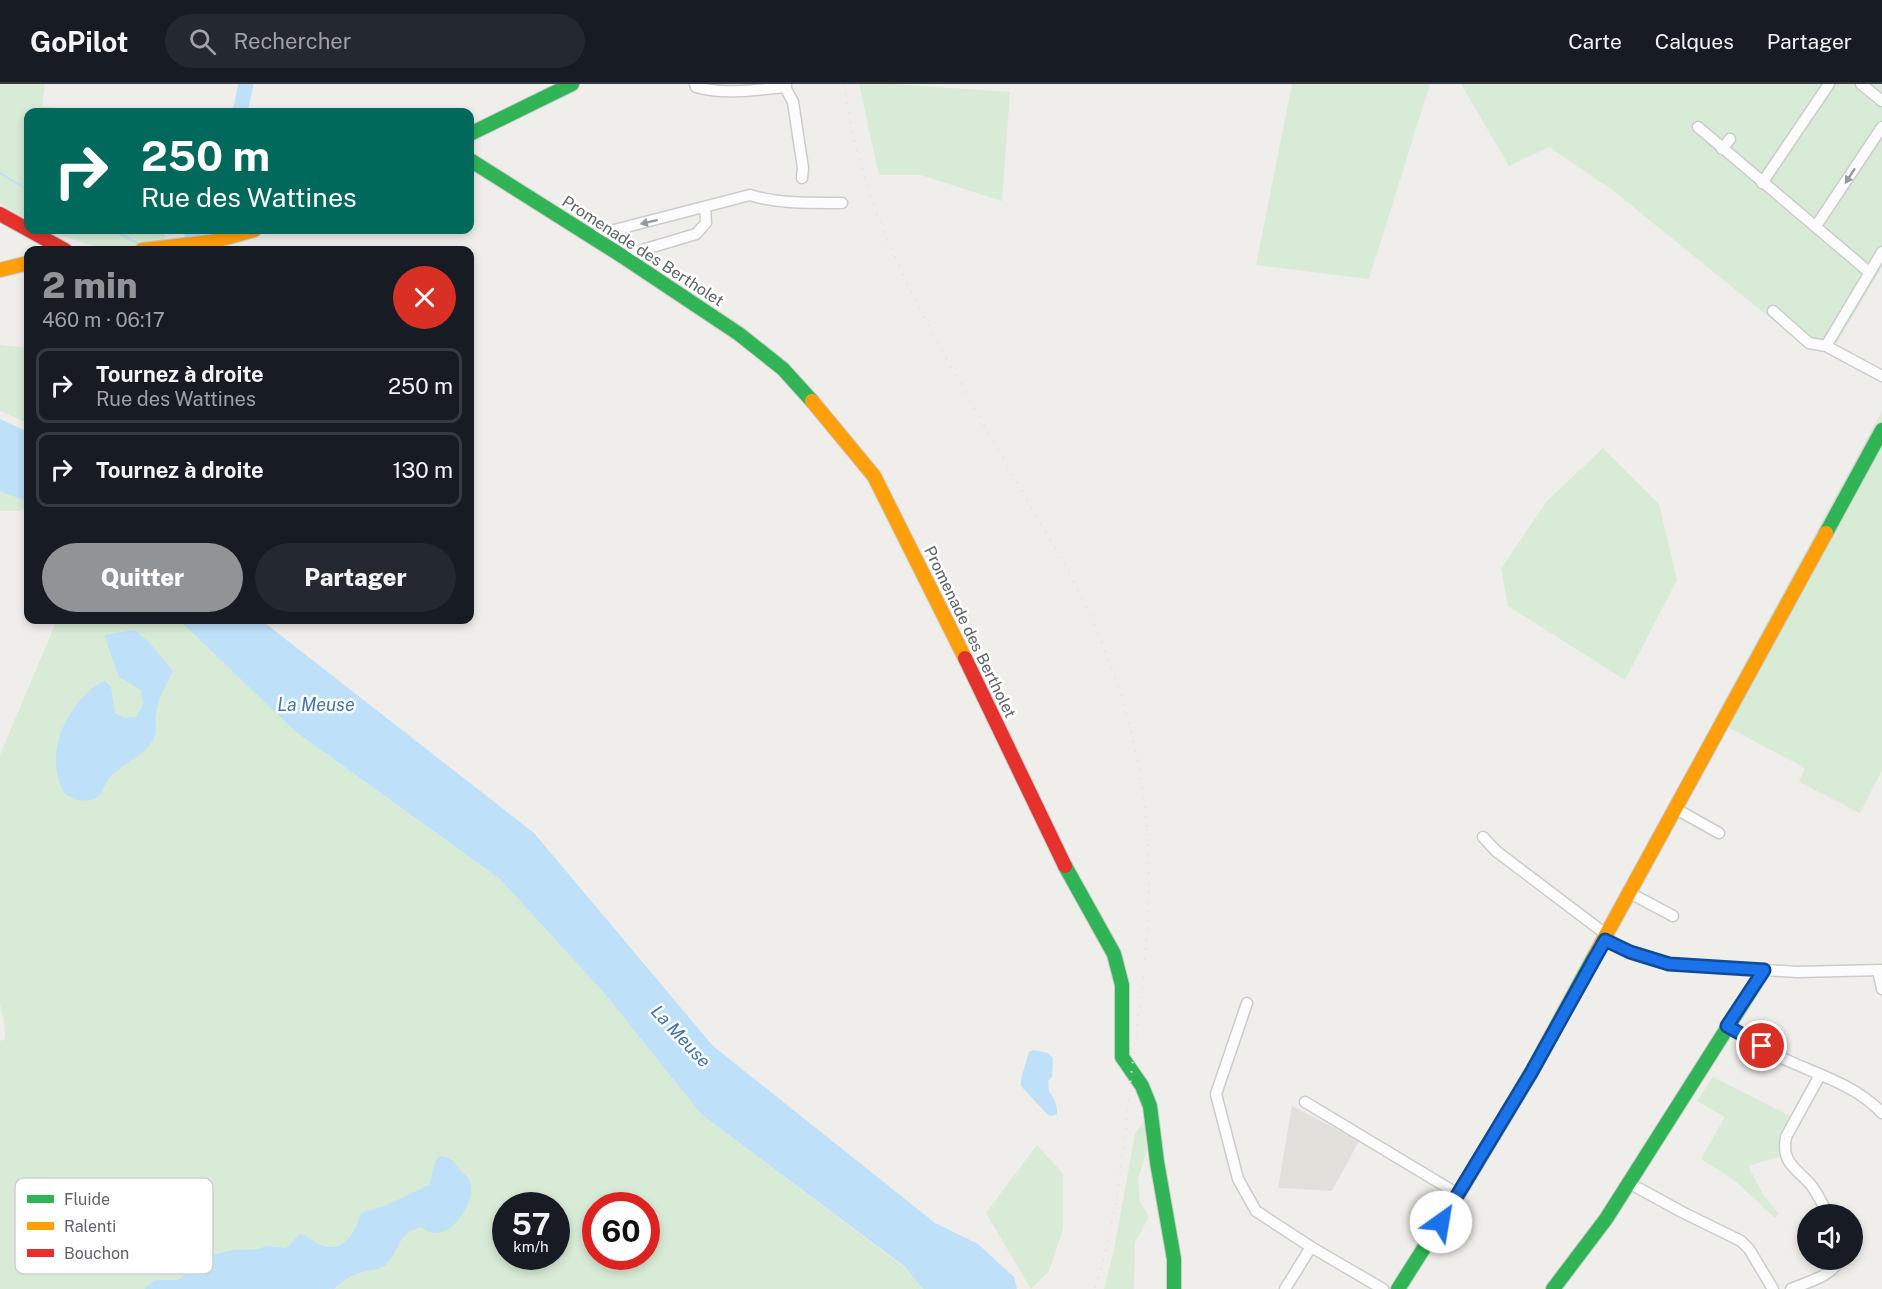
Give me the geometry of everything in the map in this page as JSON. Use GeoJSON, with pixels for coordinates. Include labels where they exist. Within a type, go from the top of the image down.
{"type":"FeatureCollection","features":[{"type":"Feature","properties":{"kind":"street"},"geometry":{"type":"LineString","coordinates":[[474,132],[572,84]]}},
{"type":"Feature","properties":{"kind":"street"},"geometry":{"type":"LineString","coordinates":[[695,84],[696,87],[704,90],[739,91],[786,85],[793,102],[803,168],[802,178]]}},
{"type":"Feature","properties":{"kind":"street"},"geometry":{"type":"LineString","coordinates":[[1762,183],[1829,84]]}},
{"type":"Feature","properties":{"kind":"street"},"geometry":{"type":"LineString","coordinates":[[1861,84],[1882,101]]}},
{"type":"Feature","properties":{"kind":"street"},"geometry":{"type":"LineString","coordinates":[[1698,127],[1869,272]]}},
{"type":"Feature","properties":{"kind":"street"},"geometry":{"type":"LineString","coordinates":[[1816,226],[1882,127]]}},
{"type":"Feature","properties":{"kind":"street"},"geometry":{"type":"LineString","coordinates":[[1722,149],[1730,139]]}},
{"type":"Feature","properties":{"kind":"street","name":"Promenade des Bertholet"},"geometry":{"type":"LineString","coordinates":[[474,163],[622,255],[739,334],[783,369],[834,426],[874,476],[946,618],[1072,881],[1114,954],[1122,985],[1122,1057],[1142,1086],[1150,1106],[1174,1259],[1174,1289]]}},
{"type":"Feature","properties":{"kind":"street"},"geometry":{"type":"LineString","coordinates":[[591,236],[750,195],[764,200],[842,203]]}},
{"type":"Feature","properties":{"kind":"street"},"geometry":{"type":"LineString","coordinates":[[622,255],[696,234],[706,223],[705,207]]}},
{"type":"Feature","properties":{"kind":"street"},"geometry":{"type":"LineString","coordinates":[[0,214],[24,227]]}},
{"type":"Feature","properties":{"kind":"street"},"geometry":{"type":"LineString","coordinates":[[36,234],[58,246]]}},
{"type":"Feature","properties":{"kind":"street"},"geometry":{"type":"LineString","coordinates":[[176,246],[211,242],[240,234]]}},
{"type":"Feature","properties":{"kind":"street"},"geometry":{"type":"LineString","coordinates":[[1826,346],[1882,252]]}},
{"type":"Feature","properties":{"kind":"street"},"geometry":{"type":"LineString","coordinates":[[0,270],[24,265]]}},
{"type":"Feature","properties":{"kind":"street"},"geometry":{"type":"LineString","coordinates":[[1773,311],[1809,343],[1826,346],[1882,376]]}},
{"type":"Feature","properties":{"kind":"street"},"geometry":{"type":"LineString","coordinates":[[1398,1289],[1531,1073],[1882,430]]}},
{"type":"Feature","properties":{"kind":"street"},"geometry":{"type":"LineString","coordinates":[[1677,809],[1719,833]]}},
{"type":"Feature","properties":{"kind":"street"},"geometry":{"type":"LineString","coordinates":[[1484,837],[1496,851],[1606,937],[1630,952],[1669,964],[1797,972],[1880,970],[1882,989]]}},
{"type":"Feature","properties":{"kind":"street"},"geometry":{"type":"LineString","coordinates":[[1630,893],[1673,916]]}},
{"type":"Feature","properties":{"kind":"street"},"geometry":{"type":"LineString","coordinates":[[1553,1289],[1629,1183],[1764,970]]}},
{"type":"Feature","properties":{"kind":"street"},"geometry":{"type":"LineString","coordinates":[[1247,1003],[1216,1094],[1238,1179],[1256,1210],[1383,1289]]}},
{"type":"Feature","properties":{"kind":"street"},"geometry":{"type":"LineString","coordinates":[[1727,1026],[1779,1056],[1853,1090],[1882,1113]]}},
{"type":"Feature","properties":{"kind":"street"},"geometry":{"type":"LineString","coordinates":[[1820,1075],[1786,1137],[1784,1147],[1787,1160],[1811,1186],[1822,1204]]}},
{"type":"Feature","properties":{"kind":"street"},"geometry":{"type":"LineString","coordinates":[[1305,1102],[1458,1194]]}},
{"type":"Feature","properties":{"kind":"street"},"geometry":{"type":"LineString","coordinates":[[1629,1183],[1741,1241],[1749,1249],[1773,1289]]}},
{"type":"Feature","properties":{"kind":"street"},"geometry":{"type":"LineString","coordinates":[[1285,1289],[1311,1246]]}},
{"type":"Feature","properties":{"kind":"street"},"geometry":{"type":"LineString","coordinates":[[1791,1289],[1832,1270]]}},
{"type":"Feature","properties":{"kind":"shaded area"},"geometry":{"type":"Polygon","coordinates":[[[1292,1106],[1359,1141],[1332,1191],[1278,1188],[1292,1106]]]}},
{"type":"Feature","properties":{"kind":"green space"},"geometry":{"type":"Polygon","coordinates":[[[0,84],[45,84],[42,106],[59,108],[24,108],[24,218],[0,203],[0,84]]]}},
{"type":"Feature","properties":{"kind":"green space"},"geometry":{"type":"Polygon","coordinates":[[[859,84],[1010,92],[1002,201],[921,175],[879,175],[859,84]]]}},
{"type":"Feature","properties":{"kind":"green space"},"geometry":{"type":"Polygon","coordinates":[[[1292,84],[1430,84],[1369,279],[1256,265],[1292,84]]]}},
{"type":"Feature","properties":{"kind":"green space"},"geometry":{"type":"Polygon","coordinates":[[[1461,84],[1882,84],[1882,267],[1837,343],[1794,337],[1611,189],[1549,147],[1509,166],[1461,84]]]}},
{"type":"Feature","properties":{"kind":"green space"},"geometry":{"type":"Polygon","coordinates":[[[57,234],[164,234],[168,246],[95,246],[57,234]]]}},
{"type":"Feature","properties":{"kind":"green space"},"geometry":{"type":"Polygon","coordinates":[[[0,345],[24,348],[24,421],[0,411],[0,345]]]}},
{"type":"Feature","properties":{"kind":"green space"},"geometry":{"type":"Polygon","coordinates":[[[1882,411],[1882,770],[1860,813],[1799,782],[1805,768],[1714,720],[1882,411]]]}},
{"type":"Feature","properties":{"kind":"green space"},"geometry":{"type":"Polygon","coordinates":[[[1603,448],[1659,504],[1677,580],[1625,680],[1508,606],[1501,569],[1547,501],[1603,448]]]}},
{"type":"Feature","properties":{"kind":"green space"},"geometry":{"type":"Polygon","coordinates":[[[0,491],[24,500],[24,508],[20,511],[0,511],[0,491]]]}},
{"type":"Feature","properties":{"kind":"green space"},"geometry":{"type":"Polygon","coordinates":[[[55,624],[183,624],[326,754],[500,879],[605,994],[701,1114],[904,1267],[923,1289],[0,1289],[0,1041],[5,1039],[0,1004],[0,755],[55,624]]]}},
{"type":"Feature","properties":{"kind":"green space"},"geometry":{"type":"Polygon","coordinates":[[[1713,1077],[1790,1116],[1779,1136],[1779,1157],[1748,1166],[1764,1196],[1779,1214],[1775,1218],[1734,1180],[1701,1159],[1725,1117],[1697,1101],[1713,1077]]]}},
{"type":"Feature","properties":{"kind":"green space"},"geometry":{"type":"Polygon","coordinates":[[[1144,1121],[1147,1150],[1138,1179],[1140,1202],[1149,1217],[1135,1242],[1134,1289],[1104,1289],[1114,1250],[1135,1134],[1144,1121]]]}},
{"type":"Feature","properties":{"kind":"green space"},"geometry":{"type":"Polygon","coordinates":[[[1037,1145],[1063,1174],[1063,1229],[1049,1271],[1031,1289],[986,1213],[1037,1145]]]}},
{"type":"Feature","properties":{"kind":"water"},"geometry":{"type":"Polygon","coordinates":[[[0,419],[24,430],[24,500],[0,491],[0,419]]]}},
{"type":"Feature","properties":{"kind":"water","name":"La Meuse"},"geometry":{"type":"Polygon","coordinates":[[[183,624],[266,624],[534,833],[713,1046],[935,1223],[978,1244],[1014,1277],[1017,1289],[923,1289],[904,1266],[701,1114],[605,994],[500,879],[296,732],[183,624]]]}},
{"type":"Feature","properties":{"kind":"water"},"geometry":{"type":"Polygon","coordinates":[[[135,630],[147,640],[173,671],[159,702],[155,736],[143,752],[113,774],[98,797],[88,801],[76,799],[65,794],[56,768],[56,754],[63,727],[69,715],[86,694],[105,681],[111,687],[115,713],[125,718],[136,717],[143,705],[141,690],[119,677],[104,635],[135,630]]]}},
{"type":"Feature","properties":{"kind":"water"},"geometry":{"type":"Polygon","coordinates":[[[1034,1050],[1048,1053],[1053,1058],[1052,1077],[1048,1081],[1049,1092],[1054,1099],[1057,1114],[1052,1116],[1048,1115],[1021,1086],[1029,1052],[1034,1050]]]}},
{"type":"Feature","properties":{"kind":"water"},"geometry":{"type":"Polygon","coordinates":[[[439,1156],[452,1160],[467,1177],[471,1186],[468,1204],[456,1223],[439,1233],[422,1227],[407,1233],[384,1266],[351,1276],[334,1289],[144,1289],[155,1280],[178,1280],[186,1274],[213,1274],[213,1255],[233,1250],[260,1249],[265,1246],[286,1248],[300,1234],[321,1245],[330,1247],[343,1244],[356,1227],[361,1213],[387,1205],[429,1185],[439,1156]]]}},
{"type":"Feature","properties":{"kind":"waterway"},"geometry":{"type":"LineString","coordinates":[[241,108],[246,84]]}},
{"type":"Feature","properties":{"kind":"waterway"},"geometry":{"type":"LineString","coordinates":[[0,173],[24,188]]}},
{"type":"Feature","properties":{"kind":"waterway"},"geometry":{"type":"LineString","coordinates":[[120,234],[141,245]]}},
{"type":"Feature","properties":{"kind":"waterway"},"geometry":{"type":"LineString","coordinates":[[190,246],[192,237],[198,234]]}},
{"type":"Feature","properties":{"kind":"railway"},"geometry":{"type":"LineString","coordinates":[[844,84],[851,127],[862,168],[890,246],[947,360],[1086,606],[1116,682],[1137,761],[1148,842],[1149,906],[1119,1180],[1109,1235],[1095,1289]]}},
{"type":"Feature","properties":{"kind":"traffic: fast"},"geometry":{"type":"LineString","coordinates":[[474,132],[572,84]]}},
{"type":"Feature","properties":{"kind":"traffic: fast"},"geometry":{"type":"LineString","coordinates":[[474,163],[622,256],[739,334],[783,369],[812,401]]}},
{"type":"Feature","properties":{"kind":"traffic: fast"},"geometry":{"type":"LineString","coordinates":[[1826,533],[1882,430]]}},
{"type":"Feature","properties":{"kind":"traffic: fast"},"geometry":{"type":"LineString","coordinates":[[1065,866],[1114,954],[1122,985],[1122,1057],[1142,1086],[1150,1106],[1174,1259],[1174,1289]]}},
{"type":"Feature","properties":{"kind":"traffic: fast"},"geometry":{"type":"LineString","coordinates":[[1398,1289],[1531,1073],[1595,955]]}},
{"type":"Feature","properties":{"kind":"traffic: fast"},"geometry":{"type":"LineString","coordinates":[[1553,1289],[1606,1219],[1764,970]]}},
{"type":"Feature","properties":{"kind":"traffic: slow"},"geometry":{"type":"LineString","coordinates":[[176,246],[211,242],[240,234]]}},
{"type":"Feature","properties":{"kind":"traffic: slow"},"geometry":{"type":"LineString","coordinates":[[0,270],[24,264]]}},
{"type":"Feature","properties":{"kind":"traffic: slow"},"geometry":{"type":"LineString","coordinates":[[812,401],[874,476],[965,658]]}},
{"type":"Feature","properties":{"kind":"traffic: slow"},"geometry":{"type":"LineString","coordinates":[[1595,955],[1826,533]]}},
{"type":"Feature","properties":{"kind":"traffic: jam"},"geometry":{"type":"LineString","coordinates":[[0,214],[24,227]]}},
{"type":"Feature","properties":{"kind":"traffic: jam"},"geometry":{"type":"LineString","coordinates":[[36,234],[58,246]]}},
{"type":"Feature","properties":{"kind":"traffic: jam"},"geometry":{"type":"LineString","coordinates":[[965,658],[1065,866]]}},
{"type":"Feature","properties":{"kind":"route"},"geometry":{"type":"LineString","coordinates":[[1441,1222],[1531,1073],[1605,940],[1630,952],[1669,964],[1764,970],[1727,1026],[1762,1046]]}}]}
